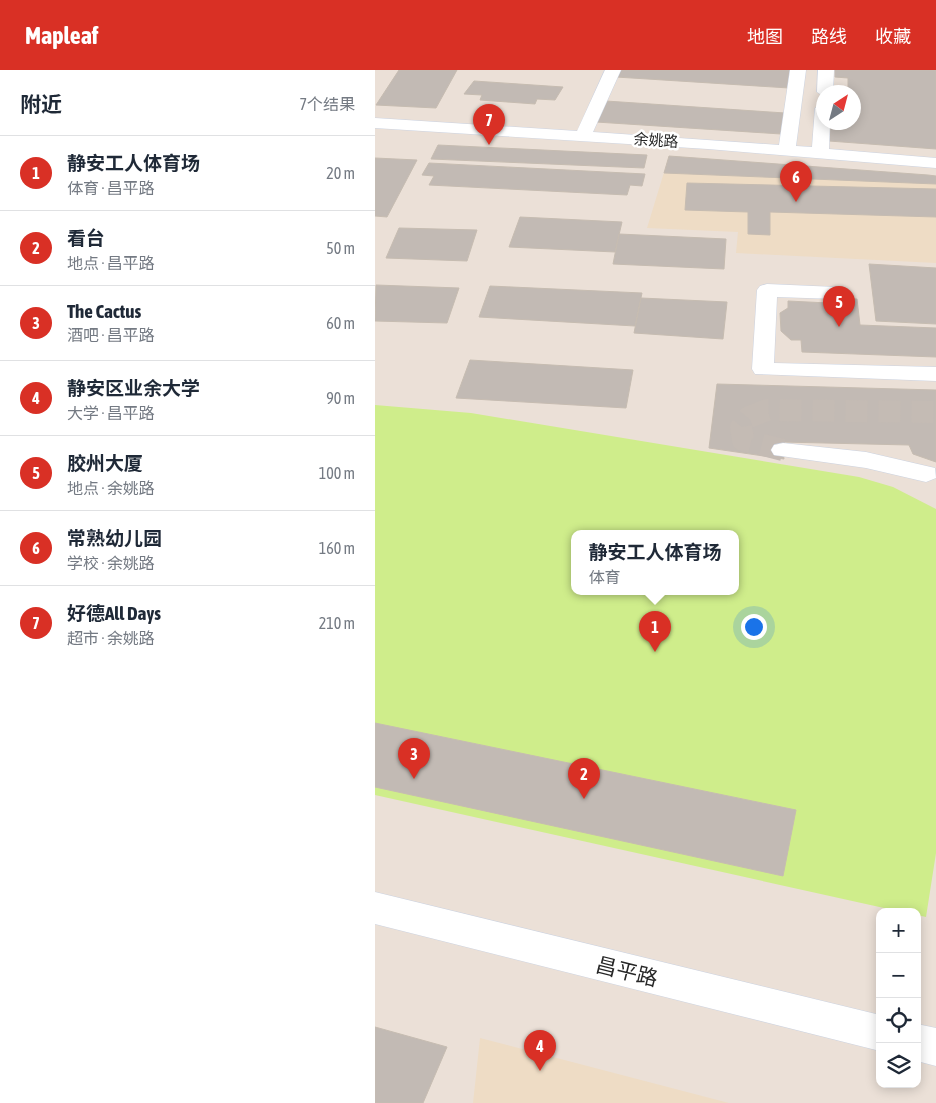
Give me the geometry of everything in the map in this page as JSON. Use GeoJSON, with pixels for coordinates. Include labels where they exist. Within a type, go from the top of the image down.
{"type":"FeatureCollection","features":[{"type":"Feature","properties":{"kind":"street"},"geometry":{"type":"LineString","coordinates":[[583,135],[613,70]]}},
{"type":"Feature","properties":{"kind":"street"},"geometry":{"type":"LineString","coordinates":[[787,150],[798,70]]}},
{"type":"Feature","properties":{"kind":"street"},"geometry":{"type":"LineString","coordinates":[[826,85],[827,70]]}},
{"type":"Feature","properties":{"kind":"street","name":"余姚路"},"geometry":{"type":"LineString","coordinates":[[375,123],[583,135],[936,163]]}},
{"type":"Feature","properties":{"kind":"street"},"geometry":{"type":"LineString","coordinates":[[820,153],[822,130]]}},
{"type":"Feature","properties":{"kind":"street"},"geometry":{"type":"LineString","coordinates":[[836,293],[767,290],[763,368],[936,374]]}},
{"type":"Feature","properties":{"kind":"street"},"geometry":{"type":"LineString","coordinates":[[783,450],[866,460],[927,474]]}},
{"type":"Feature","properties":{"kind":"street","name":"昌平路"},"geometry":{"type":"LineString","coordinates":[[375,908],[876,1032]]}},
{"type":"Feature","properties":{"kind":"street"},"geometry":{"type":"LineString","coordinates":[[921,1043],[936,1047]]}},
{"type":"Feature","properties":{"kind":"shaded area"},"geometry":{"type":"Polygon","coordinates":[[[669,156],[936,176],[936,263],[736,253],[738,232],[647,228],[669,156]]]}},
{"type":"Feature","properties":{"kind":"shaded area"},"geometry":{"type":"Polygon","coordinates":[[[480,1038],[729,1103],[473,1103],[480,1038]]]}},
{"type":"Feature","properties":{"kind":"green space"},"geometry":{"type":"Polygon","coordinates":[[[375,405],[471,413],[859,477],[893,487],[936,509],[936,853],[926,917],[921,916],[921,908],[884,908],[375,795],[375,405]]]}},
{"type":"Feature","properties":{"kind":"building"},"geometry":{"type":"Polygon","coordinates":[[[399,70],[457,70],[436,108],[376,105],[399,70]]]}},
{"type":"Feature","properties":{"kind":"building"},"geometry":{"type":"Polygon","coordinates":[[[619,70],[792,70],[789,88],[616,77],[619,70]]]}},
{"type":"Feature","properties":{"kind":"building"},"geometry":{"type":"Polygon","coordinates":[[[835,70],[936,70],[936,149],[829,141],[830,130],[861,130],[861,85],[848,85],[848,78],[835,77],[835,70]]]}},
{"type":"Feature","properties":{"kind":"building"},"geometry":{"type":"Polygon","coordinates":[[[474,81],[563,87],[555,100],[537,99],[535,104],[480,100],[482,95],[464,94],[474,81]]]}},
{"type":"Feature","properties":{"kind":"building"},"geometry":{"type":"Polygon","coordinates":[[[606,101],[785,113],[781,134],[596,122],[606,101]]]}},
{"type":"Feature","properties":{"kind":"building"},"geometry":{"type":"Polygon","coordinates":[[[438,145],[647,155],[644,168],[431,159],[438,145]]]}},
{"type":"Feature","properties":{"kind":"building"},"geometry":{"type":"Polygon","coordinates":[[[669,156],[928,175],[936,176],[936,184],[664,173],[669,156]]]}},
{"type":"Feature","properties":{"kind":"building"},"geometry":{"type":"Polygon","coordinates":[[[375,158],[417,160],[387,217],[375,216],[375,158]]]}},
{"type":"Feature","properties":{"kind":"building"},"geometry":{"type":"Polygon","coordinates":[[[429,163],[645,174],[642,186],[630,185],[627,195],[429,185],[434,176],[422,175],[429,163]]]}},
{"type":"Feature","properties":{"kind":"building"},"geometry":{"type":"Polygon","coordinates":[[[687,183],[936,189],[936,217],[770,212],[770,235],[748,234],[748,212],[685,210],[687,183]]]}},
{"type":"Feature","properties":{"kind":"building"},"geometry":{"type":"Polygon","coordinates":[[[520,217],[622,222],[615,252],[509,247],[520,217]]]}},
{"type":"Feature","properties":{"kind":"building"},"geometry":{"type":"Polygon","coordinates":[[[399,228],[477,230],[467,261],[386,258],[399,228]]]}},
{"type":"Feature","properties":{"kind":"building"},"geometry":{"type":"Polygon","coordinates":[[[619,234],[726,239],[724,269],[613,264],[619,234]]]}},
{"type":"Feature","properties":{"kind":"building"},"geometry":{"type":"Polygon","coordinates":[[[869,264],[936,268],[936,324],[876,321],[869,264]]]}},
{"type":"Feature","properties":{"kind":"building"},"geometry":{"type":"Polygon","coordinates":[[[376,285],[459,288],[447,323],[375,321],[376,285]]]}},
{"type":"Feature","properties":{"kind":"building"},"geometry":{"type":"Polygon","coordinates":[[[490,286],[642,293],[635,326],[479,317],[490,286]]]}},
{"type":"Feature","properties":{"kind":"building"},"geometry":{"type":"Polygon","coordinates":[[[641,298],[727,302],[723,339],[634,333],[641,298]]]}},
{"type":"Feature","properties":{"kind":"building"},"geometry":{"type":"Polygon","coordinates":[[[827,298],[857,299],[860,325],[936,328],[936,357],[802,352],[801,340],[791,340],[781,331],[780,313],[788,308],[788,301],[828,303],[827,298]]]}},
{"type":"Feature","properties":{"kind":"building"},"geometry":{"type":"Polygon","coordinates":[[[470,360],[633,370],[626,408],[456,398],[470,360]]]}},
{"type":"Feature","properties":{"kind":"building"},"geometry":{"type":"Polygon","coordinates":[[[717,384],[936,390],[936,462],[913,454],[909,445],[782,442],[784,459],[709,448],[717,384]]]}},
{"type":"Feature","properties":{"kind":"building"},"geometry":{"type":"Polygon","coordinates":[[[375,723],[796,810],[783,876],[375,787],[375,723]]]}},
{"type":"Feature","properties":{"kind":"building"},"geometry":{"type":"Polygon","coordinates":[[[375,1027],[447,1047],[423,1103],[375,1103],[375,1027]]]}},
{"type":"Feature","properties":{"kind":"tunnel"},"geometry":{"type":"LineString","coordinates":[[783,450],[743,440],[741,427],[749,417],[767,410],[936,412]]}},
{"type":"Feature","properties":{"kind":"place","name":"好德All Days"},"geometry":{"type":"Point","coordinates":[489,145]}},
{"type":"Feature","properties":{"kind":"place","name":"常熟幼儿园"},"geometry":{"type":"Point","coordinates":[796,202]}},
{"type":"Feature","properties":{"kind":"place","name":"胶州大厦"},"geometry":{"type":"Point","coordinates":[839,327]}},
{"type":"Feature","properties":{"kind":"place","name":"静安工人体育场"},"geometry":{"type":"Point","coordinates":[655,652]}},
{"type":"Feature","properties":{"kind":"place","name":"The Cactus"},"geometry":{"type":"Point","coordinates":[414,779]}},
{"type":"Feature","properties":{"kind":"place","name":"看台"},"geometry":{"type":"Point","coordinates":[584,799]}},
{"type":"Feature","properties":{"kind":"place","name":"静安区业余大学"},"geometry":{"type":"Point","coordinates":[540,1071]}}]}
